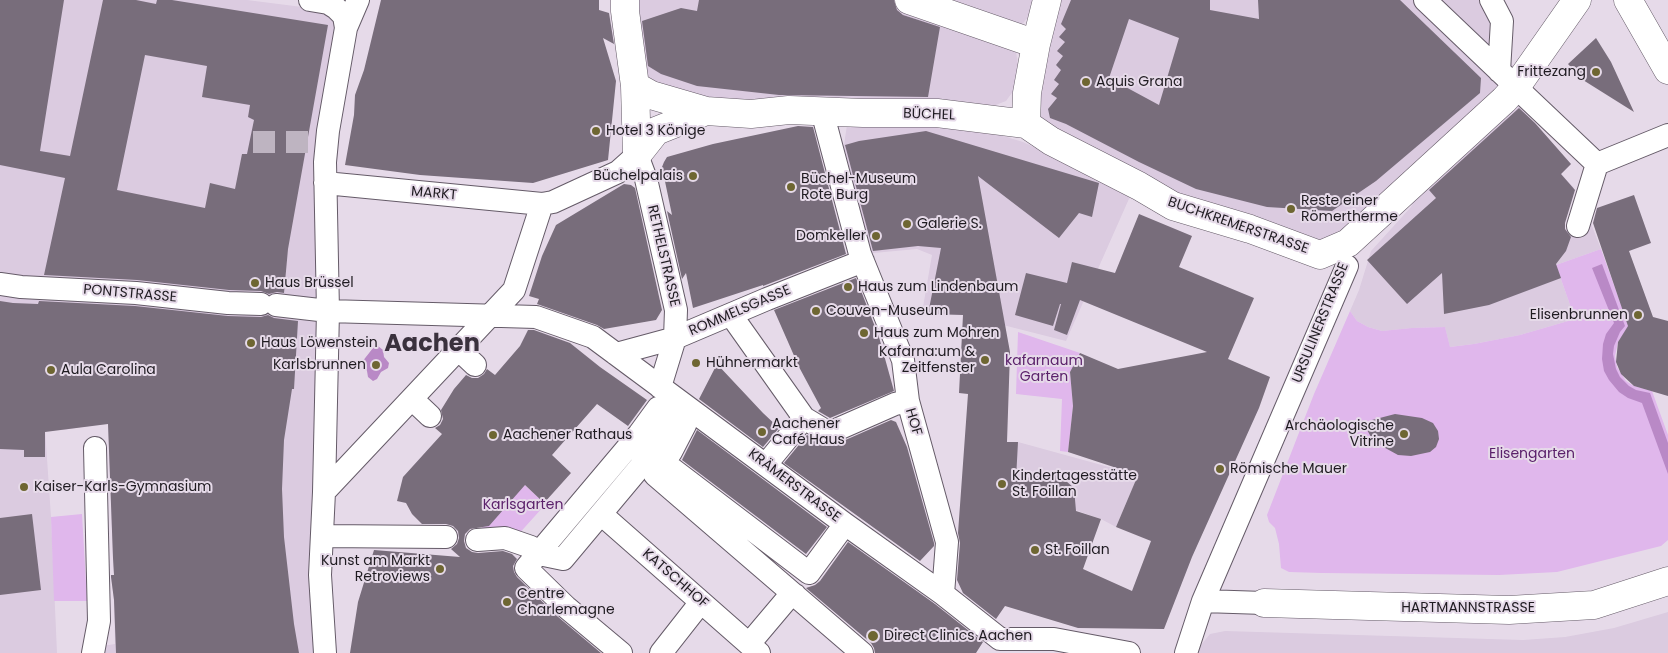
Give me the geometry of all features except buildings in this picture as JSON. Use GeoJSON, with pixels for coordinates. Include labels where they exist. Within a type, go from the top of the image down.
{"type":"FeatureCollection","features":[{"type":"Feature","properties":{"kind":"street"},"geometry":{"type":"LineString","coordinates":[[310,0],[328,3],[336,8],[344,16],[346,28]]}},
{"type":"Feature","properties":{"kind":"street"},"geometry":{"type":"LineString","coordinates":[[325,653],[320,575],[328,311],[321,158],[346,28],[358,0]]}},
{"type":"Feature","properties":{"kind":"street"},"geometry":{"type":"LineString","coordinates":[[625,0],[625,18],[635,86],[637,155]]}},
{"type":"Feature","properties":{"kind":"street"},"geometry":{"type":"LineString","coordinates":[[1425,0],[1597,164]]}},
{"type":"Feature","properties":{"kind":"street"},"geometry":{"type":"LineString","coordinates":[[1491,0],[1502,21],[1510,81]]}},
{"type":"Feature","properties":{"kind":"street","name":"URSULINERSTRASSE"},"geometry":{"type":"LineString","coordinates":[[1186,653],[1204,601],[1347,254],[1516,87],[1577,0]]}},
{"type":"Feature","properties":{"kind":"street"},"geometry":{"type":"LineString","coordinates":[[1628,0],[1668,70]]}},
{"type":"Feature","properties":{"kind":"street"},"geometry":{"type":"LineString","coordinates":[[1026,124],[1026,94],[1047,1]]}},
{"type":"Feature","properties":{"kind":"street"},"geometry":{"type":"LineString","coordinates":[[927,3],[1036,44]]}},
{"type":"Feature","properties":{"kind":"street","name":"BÜCHEL"},"geometry":{"type":"LineString","coordinates":[[635,86],[651,95],[706,111],[752,114],[788,110],[937,113],[1026,124]]}},
{"type":"Feature","properties":{"kind":"street","name":"BÜCHEL"},"geometry":{"type":"LineString","coordinates":[[547,203],[618,172],[637,155],[656,131],[706,111]]}},
{"type":"Feature","properties":{"kind":"street","name":"HOF"},"geometry":{"type":"LineString","coordinates":[[822,111],[861,257],[903,360],[908,401],[948,542],[943,594]]}},
{"type":"Feature","properties":{"kind":"street","name":"BUCHKREMERSTRASSE"},"geometry":{"type":"LineString","coordinates":[[1026,124],[1052,141],[1139,186],[1173,206],[1250,229],[1320,255],[1347,254]]}},
{"type":"Feature","properties":{"kind":"street"},"geometry":{"type":"LineString","coordinates":[[1597,164],[1668,135]]}},
{"type":"Feature","properties":{"kind":"street","name":"RETHELSTRASSE"},"geometry":{"type":"LineString","coordinates":[[637,155],[646,179],[676,310],[675,401]]}},
{"type":"Feature","properties":{"kind":"street","name":"MARKT"},"geometry":{"type":"LineString","coordinates":[[321,158],[547,203]]}},
{"type":"Feature","properties":{"kind":"street"},"geometry":{"type":"LineString","coordinates":[[1578,226],[1597,164]]}},
{"type":"Feature","properties":{"kind":"street"},"geometry":{"type":"LineString","coordinates":[[324,492],[514,290],[547,203]]}},
{"type":"Feature","properties":{"kind":"street","name":"ROMMELSGASSE"},"geometry":{"type":"LineString","coordinates":[[616,354],[675,338],[861,257]]}},
{"type":"Feature","properties":{"kind":"street","name":"PONTSTRASSE"},"geometry":{"type":"LineString","coordinates":[[0,284],[21,287],[136,293],[328,311]]}},
{"type":"Feature","properties":{"kind":"street"},"geometry":{"type":"LineString","coordinates":[[328,311],[491,315]]}},
{"type":"Feature","properties":{"kind":"street","name":"KRÄMERSTRASSE"},"geometry":{"type":"LineString","coordinates":[[491,315],[536,317],[593,336],[675,401],[943,594],[994,646],[1054,639],[1092,650],[1129,653]]}},
{"type":"Feature","properties":{"kind":"street"},"geometry":{"type":"LineString","coordinates":[[731,315],[804,418],[818,428],[830,433],[895,404],[908,401]]}},
{"type":"Feature","properties":{"kind":"street"},"geometry":{"type":"LineString","coordinates":[[458,349],[475,365]]}},
{"type":"Feature","properties":{"kind":"street"},"geometry":{"type":"LineString","coordinates":[[412,399],[430,416]]}},
{"type":"Feature","properties":{"kind":"street"},"geometry":{"type":"LineString","coordinates":[[477,540],[505,538],[535,550],[563,559],[640,467],[657,457],[685,425],[675,401],[658,408],[639,434],[535,550],[526,568],[566,607],[621,653]]}},
{"type":"Feature","properties":{"kind":"street"},"geometry":{"type":"LineString","coordinates":[[767,466],[772,457],[804,418]]}},
{"type":"Feature","properties":{"kind":"street"},"geometry":{"type":"LineString","coordinates":[[93,653],[99,621],[95,448]]}},
{"type":"Feature","properties":{"kind":"street"},"geometry":{"type":"LineString","coordinates":[[657,457],[810,573]]}},
{"type":"Feature","properties":{"kind":"street"},"geometry":{"type":"LineString","coordinates":[[657,457],[655,475],[790,595],[862,653]]}},
{"type":"Feature","properties":{"kind":"street","name":"KATSCHHOF"},"geometry":{"type":"LineString","coordinates":[[601,514],[754,648],[790,595],[810,573],[845,524]]}},
{"type":"Feature","properties":{"kind":"street"},"geometry":{"type":"LineString","coordinates":[[322,536],[446,537]]}},
{"type":"Feature","properties":{"kind":"street","name":"HARTMANNSTRASSE"},"geometry":{"type":"LineString","coordinates":[[1264,603],[1494,611],[1519,610],[1594,605],[1668,581]]}},
{"type":"Feature","properties":{"kind":"street"},"geometry":{"type":"LineString","coordinates":[[1204,601],[1264,603]]}},
{"type":"Feature","properties":{"kind":"street"},"geometry":{"type":"LineString","coordinates":[[661,653],[701,602]]}},
{"type":"Feature","properties":{"kind":"shaded area"},"geometry":{"type":"Polygon","coordinates":[[[0,0],[247,0],[326,10],[337,19],[316,315],[319,653],[102,653],[102,646],[115,644],[114,600],[111,575],[114,575],[108,418],[90,388],[89,426],[63,430],[45,429],[57,653],[0,653],[0,0]]]}},
{"type":"Feature","properties":{"kind":"shaded area"},"geometry":{"type":"Polygon","coordinates":[[[631,0],[885,0],[948,20],[1013,48],[1016,52],[1018,65],[1014,90],[1006,101],[993,106],[966,103],[733,104],[649,84],[631,0]]]}},
{"type":"Feature","properties":{"kind":"shaded area"},"geometry":{"type":"Polygon","coordinates":[[[933,0],[1034,0],[1028,17],[1021,26],[933,0]]]}},
{"type":"Feature","properties":{"kind":"shaded area"},"geometry":{"type":"Polygon","coordinates":[[[1061,0],[1480,0],[1516,72],[1346,230],[1328,241],[1309,242],[1134,177],[1040,120],[1038,107],[1053,25],[1061,0]]]}},
{"type":"Feature","properties":{"kind":"shaded area"},"geometry":{"type":"Polygon","coordinates":[[[1513,102],[1520,107],[1571,164],[1561,174],[1574,188],[1557,208],[1566,230],[1590,221],[1601,249],[1556,265],[1575,319],[1520,335],[1450,347],[1445,327],[1382,331],[1357,321],[1350,311],[1359,290],[1371,251],[1411,207],[1424,182],[1513,102]]]}},
{"type":"Feature","properties":{"kind":"shaded area"},"geometry":{"type":"Polygon","coordinates":[[[848,118],[917,121],[990,132],[1023,142],[1132,192],[1066,341],[999,324],[999,316],[923,307],[932,255],[917,249],[863,254],[839,151],[844,145],[848,118]]]}},
{"type":"Feature","properties":{"kind":"shaded area"},"geometry":{"type":"Polygon","coordinates":[[[1602,264],[1625,326],[1614,346],[1613,354],[1616,369],[1620,377],[1629,386],[1636,390],[1650,393],[1668,443],[1668,474],[1642,403],[1628,398],[1619,392],[1604,371],[1602,359],[1603,344],[1606,334],[1614,323],[1592,268],[1602,264]]]}},
{"type":"Feature","properties":{"kind":"shaded area","name":"Karlsbrunnen"},"geometry":{"type":"Polygon","coordinates":[[[378,346],[383,350],[384,357],[389,363],[388,368],[381,372],[377,379],[373,381],[368,377],[362,362],[373,348],[378,346]]]}},
{"type":"Feature","properties":{"kind":"shaded area","name":"Kindertagesstätte St. Foillan"},"geometry":{"type":"Polygon","coordinates":[[[1007,442],[1018,442],[1138,475],[1116,527],[1101,519],[1069,508],[1035,487],[963,473],[1007,442]]]}},
{"type":"Feature","properties":{"kind":"shaded area"},"geometry":{"type":"Polygon","coordinates":[[[1668,612],[1668,653],[1198,653],[1201,645],[1210,634],[1225,631],[1523,640],[1565,637],[1614,628],[1668,612]]]}},
{"type":"Feature","properties":{"kind":"green space","name":"Elisengarten"},"geometry":{"type":"Polygon","coordinates":[[[1601,249],[1629,327],[1618,342],[1615,356],[1617,367],[1626,381],[1634,386],[1652,391],[1668,435],[1668,540],[1661,546],[1557,572],[1499,575],[1322,573],[1289,572],[1281,568],[1279,544],[1275,528],[1269,522],[1267,515],[1314,394],[1350,311],[1357,321],[1382,331],[1445,327],[1450,347],[1520,335],[1575,319],[1556,265],[1601,249]]]}},
{"type":"Feature","properties":{"kind":"green space","name":"kafarnaum Garten"},"geometry":{"type":"Polygon","coordinates":[[[1018,332],[1080,353],[1070,372],[1073,406],[1068,452],[1060,451],[1062,399],[1016,394],[1018,332]]]}},
{"type":"Feature","properties":{"kind":"green space","name":"Karlsgarten"},"geometry":{"type":"Polygon","coordinates":[[[513,474],[544,503],[544,506],[516,537],[482,531],[482,507],[504,509],[507,506],[513,474]]]}},
{"type":"Feature","properties":{"kind":"green space"},"geometry":{"type":"Polygon","coordinates":[[[82,514],[87,601],[54,601],[51,517],[82,514]]]}},
{"type":"Feature","properties":{"kind":"tunnel"},"geometry":{"type":"LineString","coordinates":[[253,142],[308,142]]}},
{"type":"Feature","properties":{"kind":"place","name":"Frittezang"},"geometry":{"type":"Point","coordinates":[1596,72]}},
{"type":"Feature","properties":{"kind":"place","name":"Aquis Grana"},"geometry":{"type":"Point","coordinates":[1086,82]}},
{"type":"Feature","properties":{"kind":"place","name":"Hotel 3 Könige"},"geometry":{"type":"Point","coordinates":[596,131]}},
{"type":"Feature","properties":{"kind":"place","name":"Büchelpalais"},"geometry":{"type":"Point","coordinates":[693,176]}},
{"type":"Feature","properties":{"kind":"place","name":"Büchel-Museum Rote Burg"},"geometry":{"type":"Point","coordinates":[791,187]}},
{"type":"Feature","properties":{"kind":"place","name":"Reste einer Römertherme"},"geometry":{"type":"Point","coordinates":[1291,209]}},
{"type":"Feature","properties":{"kind":"place","name":"Galerie S."},"geometry":{"type":"Point","coordinates":[907,224]}},
{"type":"Feature","properties":{"kind":"place","name":"Domkeller"},"geometry":{"type":"Point","coordinates":[876,236]}},
{"type":"Feature","properties":{"kind":"place","name":"Haus Brüssel"},"geometry":{"type":"Point","coordinates":[255,283]}},
{"type":"Feature","properties":{"kind":"place","name":"Haus zum Lindenbaum"},"geometry":{"type":"Point","coordinates":[848,287]}},
{"type":"Feature","properties":{"kind":"place","name":"Couven-Museum"},"geometry":{"type":"Point","coordinates":[816,311]}},
{"type":"Feature","properties":{"kind":"place","name":"Elisenbrunnen"},"geometry":{"type":"Point","coordinates":[1638,315]}},
{"type":"Feature","properties":{"kind":"place","name":"Haus zum Mohren"},"geometry":{"type":"Point","coordinates":[864,333]}},
{"type":"Feature","properties":{"kind":"place","name":"Haus Löwenstein"},"geometry":{"type":"Point","coordinates":[251,343]}},
{"type":"Feature","properties":{"kind":"place","name":"Kafarna:um & Zeitfenster"},"geometry":{"type":"Point","coordinates":[985,360]}},
{"type":"Feature","properties":{"kind":"place","name":"Hühnermarkt"},"geometry":{"type":"Point","coordinates":[696,363]}},
{"type":"Feature","properties":{"kind":"place","name":"Karlsbrunnen"},"geometry":{"type":"Point","coordinates":[376,365]}},
{"type":"Feature","properties":{"kind":"place","name":"Aula Carolina"},"geometry":{"type":"Point","coordinates":[51,370]}},
{"type":"Feature","properties":{"kind":"place","name":"Aachener Café Haus"},"geometry":{"type":"Point","coordinates":[762,432]}},
{"type":"Feature","properties":{"kind":"place","name":"Archäologische Vitrine"},"geometry":{"type":"Point","coordinates":[1404,434]}},
{"type":"Feature","properties":{"kind":"place","name":"Aachener Rathaus"},"geometry":{"type":"Point","coordinates":[493,435]}},
{"type":"Feature","properties":{"kind":"place","name":"Römische Mauer"},"geometry":{"type":"Point","coordinates":[1220,469]}},
{"type":"Feature","properties":{"kind":"place","name":"Kindertagesstätte St. Foillan"},"geometry":{"type":"Point","coordinates":[1002,484]}},
{"type":"Feature","properties":{"kind":"place","name":"Kaiser-Karls-Gymnasium"},"geometry":{"type":"Point","coordinates":[24,487]}},
{"type":"Feature","properties":{"kind":"place","name":"St. Foillan"},"geometry":{"type":"Point","coordinates":[1035,550]}},
{"type":"Feature","properties":{"kind":"place","name":"Kunst am Markt Retroviews"},"geometry":{"type":"Point","coordinates":[440,569]}},
{"type":"Feature","properties":{"kind":"place","name":"Centre Charlemagne"},"geometry":{"type":"Point","coordinates":[507,602]}},
{"type":"Feature","properties":{"kind":"place","name":"Direct Clinics Aachen"},"geometry":{"type":"Point","coordinates":[873,636]}},
{"type":"Feature","properties":{"kind":"district","name":"Aachen"},"geometry":{"type":"Point","coordinates":[432,345]}}]}
